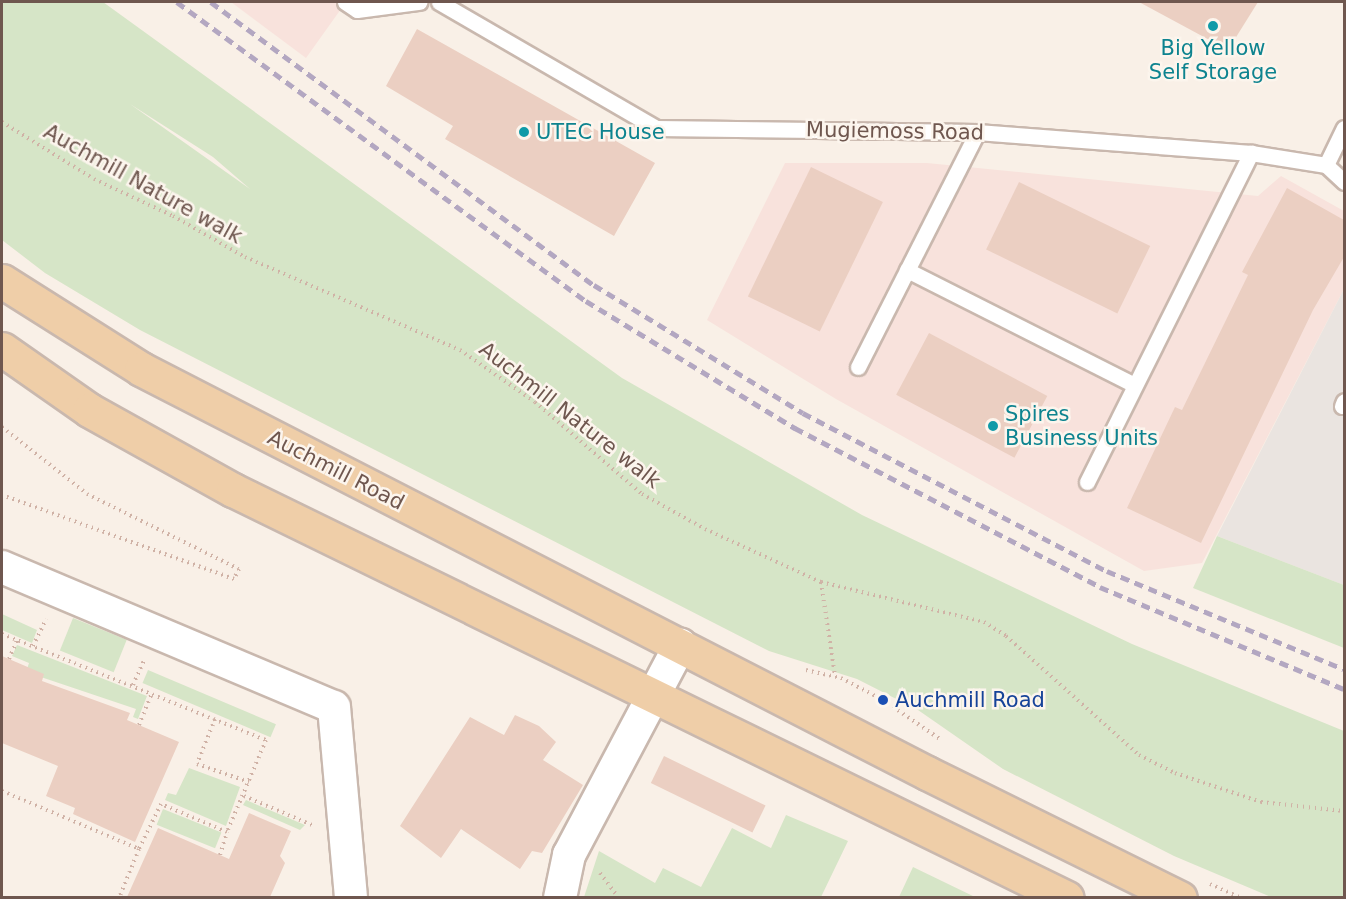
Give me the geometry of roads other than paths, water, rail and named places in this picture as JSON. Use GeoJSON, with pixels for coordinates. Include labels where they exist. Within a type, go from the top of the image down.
{"type":"FeatureCollection","features":[{"type":"Feature","properties":{"kind":"main road","name":"Auchmill Road"},"geometry":{"type":"LineString","coordinates":[[2,281],[141,369],[680,645],[1180,897]]}},
{"type":"Feature","properties":{"kind":"main road"},"geometry":{"type":"LineString","coordinates":[[2,349],[89,410],[233,490],[1067,897]]}},
{"type":"Feature","properties":{"kind":"street"},"geometry":{"type":"LineString","coordinates":[[2,567],[334,707],[351,897]]}},
{"type":"Feature","properties":{"kind":"street"},"geometry":{"type":"LineString","coordinates":[[560,897],[570,855],[651,694],[680,645]]}},
{"type":"Feature","properties":{"kind":"lane"},"geometry":{"type":"LineString","coordinates":[[345,2],[357,10],[419,2]]}},
{"type":"Feature","properties":{"kind":"lane","name":"Mugiemoss Road"},"geometry":{"type":"LineString","coordinates":[[449,3],[656,128],[977,132],[1251,153],[1326,165]]}},
{"type":"Feature","properties":{"kind":"lane"},"geometry":{"type":"LineString","coordinates":[[1344,128],[1326,165],[1344,182]]}},
{"type":"Feature","properties":{"kind":"lane"},"geometry":{"type":"LineString","coordinates":[[858,367],[977,132]]}},
{"type":"Feature","properties":{"kind":"lane"},"geometry":{"type":"LineString","coordinates":[[1087,482],[1251,153]]}},
{"type":"Feature","properties":{"kind":"lane"},"geometry":{"type":"LineString","coordinates":[[907,270],[1135,385]]}},
{"type":"Feature","properties":{"kind":"railway"},"geometry":{"type":"LineString","coordinates":[[177,2],[586,301],[795,428],[1100,587],[1344,689]]}},
{"type":"Feature","properties":{"kind":"railway"},"geometry":{"type":"LineString","coordinates":[[211,2],[594,285],[803,413],[1107,571],[1344,669]]}},
{"type":"Feature","properties":{"kind":"place","name":"Big Yellow Self Storage"},"geometry":{"type":"Point","coordinates":[1213,26]}},
{"type":"Feature","properties":{"kind":"place","name":"UTEC House"},"geometry":{"type":"Point","coordinates":[524,132]}},
{"type":"Feature","properties":{"kind":"place","name":"Spires Business Units"},"geometry":{"type":"Point","coordinates":[993,426]}},
{"type":"Feature","properties":{"kind":"place","name":"Auchmill Road"},"geometry":{"type":"Point","coordinates":[883,700]}}]}
